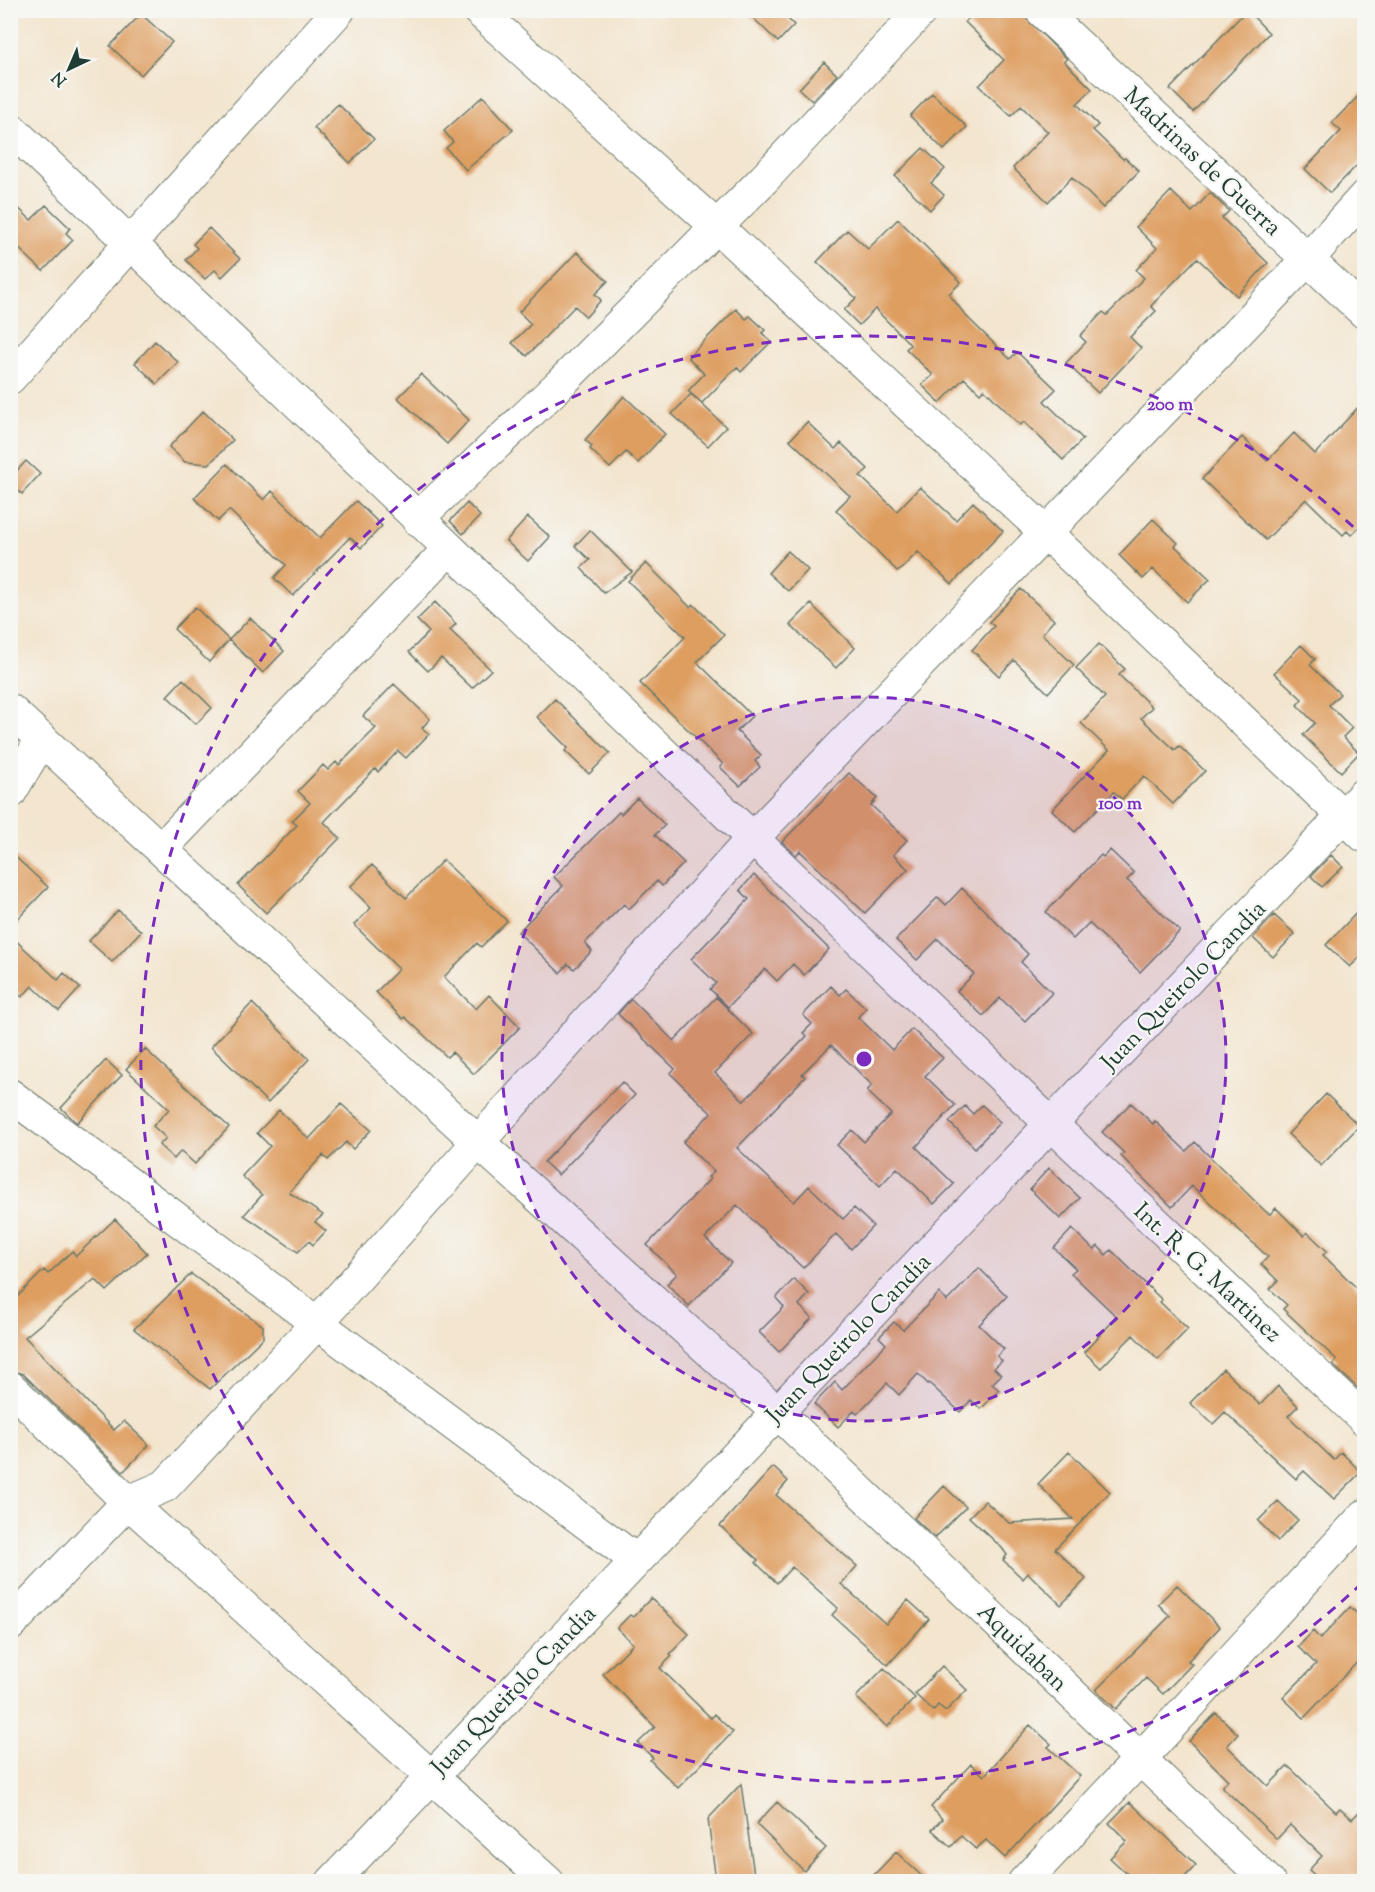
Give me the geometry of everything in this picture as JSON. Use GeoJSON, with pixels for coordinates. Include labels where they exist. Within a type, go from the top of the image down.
{"type":"FeatureCollection","features":[{"type":"Feature","properties":{"kind":"street"},"geometry":{"type":"LineString","coordinates":[[10,378],[339,10]]}},
{"type":"Feature","properties":{"kind":"street"},"geometry":{"type":"LineString","coordinates":[[478,10],[716,226],[1045,532],[1354,826]]}},
{"type":"Feature","properties":{"kind":"street"},"geometry":{"type":"LineString","coordinates":[[417,519],[558,386],[764,179],[922,10]]}},
{"type":"Feature","properties":{"kind":"street","name":"Madrinas de Guerra"},"geometry":{"type":"LineString","coordinates":[[1041,10],[1365,312]]}},
{"type":"Feature","properties":{"kind":"street","name":"Int. R. G. Martinez"},"geometry":{"type":"LineString","coordinates":[[10,128],[1051,1124],[1365,1419]]}},
{"type":"Feature","properties":{"kind":"street"},"geometry":{"type":"LineString","coordinates":[[10,1625],[128,1502],[165,1486],[318,1322],[752,839],[1365,197]]}},
{"type":"Feature","properties":{"kind":"street"},"geometry":{"type":"LineString","coordinates":[[161,849],[449,549]]}},
{"type":"Feature","properties":{"kind":"street","name":"Aquidaban"},"geometry":{"type":"LineString","coordinates":[[10,710],[478,1142],[777,1412],[1269,1881]]}},
{"type":"Feature","properties":{"kind":"street"},"geometry":{"type":"LineString","coordinates":[[10,793],[42,739]]}},
{"type":"Feature","properties":{"kind":"street","name":"Juan Queirolo Candia"},"geometry":{"type":"LineString","coordinates":[[332,1881],[1051,1124],[1354,826],[1365,795]]}},
{"type":"Feature","properties":{"kind":"street"},"geometry":{"type":"LineString","coordinates":[[10,1095],[636,1560]]}},
{"type":"Feature","properties":{"kind":"street"},"geometry":{"type":"LineString","coordinates":[[10,1387],[128,1502],[548,1881]]}},
{"type":"Feature","properties":{"kind":"street"},"geometry":{"type":"LineString","coordinates":[[1024,1881],[1365,1516]]}},
{"type":"Feature","properties":{"kind":"building"},"geometry":{"type":"Polygon","coordinates":[[[745,10],[779,10],[794,25],[778,42],[745,10]]]}},
{"type":"Feature","properties":{"kind":"building"},"geometry":{"type":"Polygon","coordinates":[[[976,10],[1018,10],[1067,59],[1064,61],[1092,89],[1077,104],[1098,125],[1093,130],[1139,171],[1103,208],[1072,177],[1048,202],[1013,168],[1048,132],[1021,106],[1011,116],[979,86],[1004,60],[965,22],[976,10]]]}},
{"type":"Feature","properties":{"kind":"building"},"geometry":{"type":"Polygon","coordinates":[[[1247,10],[1269,33],[1193,112],[1170,89],[1247,10]]]}},
{"type":"Feature","properties":{"kind":"building"},"geometry":{"type":"Polygon","coordinates":[[[141,14],[172,42],[141,75],[110,46],[141,14]]]}},
{"type":"Feature","properties":{"kind":"building"},"geometry":{"type":"Polygon","coordinates":[[[824,62],[837,75],[812,101],[799,89],[824,62]]]}},
{"type":"Feature","properties":{"kind":"building"},"geometry":{"type":"Polygon","coordinates":[[[1365,89],[1365,157],[1330,193],[1305,169],[1341,131],[1332,123],[1365,89]]]}},
{"type":"Feature","properties":{"kind":"building"},"geometry":{"type":"Polygon","coordinates":[[[932,93],[967,127],[944,150],[910,116],[932,93]]]}},
{"type":"Feature","properties":{"kind":"building"},"geometry":{"type":"Polygon","coordinates":[[[483,96],[513,130],[466,170],[446,148],[453,142],[444,131],[483,96]]]}},
{"type":"Feature","properties":{"kind":"building"},"geometry":{"type":"Polygon","coordinates":[[[338,104],[374,139],[350,163],[314,128],[338,104]]]}},
{"type":"Feature","properties":{"kind":"building"},"geometry":{"type":"Polygon","coordinates":[[[923,148],[945,169],[931,183],[944,195],[930,210],[895,176],[923,148]]]}},
{"type":"Feature","properties":{"kind":"building"},"geometry":{"type":"Polygon","coordinates":[[[1171,191],[1192,212],[1210,193],[1229,211],[1222,218],[1268,263],[1237,296],[1197,258],[1151,306],[1156,311],[1130,337],[1141,348],[1098,393],[1066,363],[1086,342],[1080,336],[1103,312],[1107,315],[1144,278],[1136,270],[1157,248],[1136,227],[1171,191]]]}},
{"type":"Feature","properties":{"kind":"building"},"geometry":{"type":"Polygon","coordinates":[[[10,200],[31,220],[46,205],[70,228],[66,233],[73,240],[43,271],[10,240],[10,200]]]}},
{"type":"Feature","properties":{"kind":"building"},"geometry":{"type":"Polygon","coordinates":[[[898,219],[961,282],[949,294],[966,316],[1010,359],[1017,352],[1056,389],[1044,401],[1083,439],[1063,460],[1024,422],[1020,425],[984,389],[980,393],[964,378],[940,403],[922,385],[933,375],[906,349],[910,345],[908,342],[875,309],[859,325],[844,310],[856,298],[817,262],[847,230],[868,249],[898,219]]]}},
{"type":"Feature","properties":{"kind":"building"},"geometry":{"type":"Polygon","coordinates":[[[209,228],[240,259],[222,277],[215,270],[205,279],[186,260],[197,248],[193,244],[209,228]]]}},
{"type":"Feature","properties":{"kind":"building"},"geometry":{"type":"Polygon","coordinates":[[[577,252],[608,281],[595,294],[601,300],[586,317],[575,306],[527,356],[512,343],[531,324],[519,312],[577,252]]]}},
{"type":"Feature","properties":{"kind":"building"},"geometry":{"type":"Polygon","coordinates":[[[736,309],[746,319],[750,316],[765,330],[762,333],[771,342],[741,372],[737,367],[702,403],[688,391],[704,374],[688,357],[736,309]]]}},
{"type":"Feature","properties":{"kind":"building"},"geometry":{"type":"Polygon","coordinates":[[[155,341],[178,362],[157,384],[135,363],[155,341]]]}},
{"type":"Feature","properties":{"kind":"building"},"geometry":{"type":"Polygon","coordinates":[[[421,374],[469,420],[447,444],[398,398],[421,374]]]}},
{"type":"Feature","properties":{"kind":"building"},"geometry":{"type":"Polygon","coordinates":[[[691,394],[726,427],[708,446],[672,414],[691,394]]]}},
{"type":"Feature","properties":{"kind":"building"},"geometry":{"type":"Polygon","coordinates":[[[624,396],[665,434],[638,463],[626,452],[610,468],[590,449],[592,446],[585,440],[624,396]]]}},
{"type":"Feature","properties":{"kind":"building"},"geometry":{"type":"Polygon","coordinates":[[[1365,400],[1365,521],[1351,535],[1347,531],[1343,535],[1306,499],[1266,540],[1202,479],[1242,437],[1267,461],[1294,433],[1315,454],[1365,400]]]}},
{"type":"Feature","properties":{"kind":"building"},"geometry":{"type":"Polygon","coordinates":[[[203,411],[233,440],[209,464],[185,462],[169,447],[203,411]]]}},
{"type":"Feature","properties":{"kind":"building"},"geometry":{"type":"Polygon","coordinates":[[[807,422],[835,449],[841,443],[868,469],[860,476],[897,511],[920,487],[956,520],[973,502],[1003,531],[952,584],[918,552],[898,572],[836,510],[850,496],[790,440],[807,422]]]}},
{"type":"Feature","properties":{"kind":"building"},"geometry":{"type":"Polygon","coordinates":[[[26,461],[40,474],[22,494],[10,483],[10,478],[26,461]]]}},
{"type":"Feature","properties":{"kind":"building"},"geometry":{"type":"Polygon","coordinates":[[[227,464],[264,500],[272,491],[320,538],[356,501],[382,526],[361,548],[350,537],[293,596],[274,578],[286,565],[229,510],[218,521],[194,498],[227,464]]]}},
{"type":"Feature","properties":{"kind":"building"},"geometry":{"type":"Polygon","coordinates":[[[467,503],[480,516],[463,534],[450,521],[467,503]]]}},
{"type":"Feature","properties":{"kind":"building"},"geometry":{"type":"Polygon","coordinates":[[[528,517],[550,537],[528,561],[506,541],[528,517]]]}},
{"type":"Feature","properties":{"kind":"building"},"geometry":{"type":"Polygon","coordinates":[[[1153,519],[1178,543],[1175,546],[1210,579],[1187,602],[1153,569],[1143,579],[1119,555],[1153,519]]]}},
{"type":"Feature","properties":{"kind":"building"},"geometry":{"type":"Polygon","coordinates":[[[590,530],[632,572],[604,593],[581,568],[590,560],[575,546],[590,530]]]}},
{"type":"Feature","properties":{"kind":"building"},"geometry":{"type":"Polygon","coordinates":[[[788,551],[808,570],[788,591],[768,573],[788,551]]]}},
{"type":"Feature","properties":{"kind":"building"},"geometry":{"type":"Polygon","coordinates":[[[646,563],[690,607],[693,604],[724,635],[697,662],[752,716],[737,731],[761,755],[755,761],[760,767],[740,786],[720,767],[723,764],[640,683],[685,637],[628,581],[646,563]]]}},
{"type":"Feature","properties":{"kind":"building"},"geometry":{"type":"Polygon","coordinates":[[[1021,589],[1054,620],[1042,634],[1074,665],[1048,693],[1014,660],[999,676],[972,650],[994,626],[989,622],[1021,589]]]}},
{"type":"Feature","properties":{"kind":"building"},"geometry":{"type":"Polygon","coordinates":[[[435,602],[456,624],[450,630],[491,670],[472,688],[441,658],[428,671],[409,652],[429,632],[417,620],[435,602]]]}},
{"type":"Feature","properties":{"kind":"building"},"geometry":{"type":"Polygon","coordinates":[[[811,604],[855,648],[836,668],[790,625],[811,604]]]}},
{"type":"Feature","properties":{"kind":"building"},"geometry":{"type":"Polygon","coordinates":[[[195,607],[229,640],[209,662],[174,629],[195,607]]]}},
{"type":"Feature","properties":{"kind":"building"},"geometry":{"type":"Polygon","coordinates":[[[250,618],[284,651],[263,673],[229,640],[250,618]]]}},
{"type":"Feature","properties":{"kind":"building"},"geometry":{"type":"Polygon","coordinates":[[[1099,644],[1125,669],[1119,675],[1152,707],[1141,718],[1175,750],[1179,746],[1205,771],[1173,804],[1144,776],[1122,799],[1114,792],[1075,832],[1052,810],[1109,750],[1081,723],[1105,697],[1076,668],[1099,644]]]}},
{"type":"Feature","properties":{"kind":"building"},"geometry":{"type":"Polygon","coordinates":[[[1301,645],[1315,659],[1310,665],[1340,694],[1329,705],[1352,728],[1343,737],[1359,753],[1341,772],[1303,735],[1315,723],[1297,705],[1302,699],[1274,673],[1301,645]]]}},
{"type":"Feature","properties":{"kind":"building"},"geometry":{"type":"Polygon","coordinates":[[[183,679],[212,708],[196,724],[167,696],[183,679]]]}},
{"type":"Feature","properties":{"kind":"building"},"geometry":{"type":"Polygon","coordinates":[[[394,684],[430,719],[422,728],[429,734],[406,758],[398,751],[378,772],[375,769],[324,822],[340,838],[266,913],[238,885],[297,825],[292,821],[310,803],[298,791],[323,765],[328,770],[336,762],[339,765],[376,728],[363,716],[394,684]]]}},
{"type":"Feature","properties":{"kind":"building"},"geometry":{"type":"Polygon","coordinates":[[[555,699],[610,753],[589,774],[565,751],[568,748],[537,717],[555,699]]]}},
{"type":"Feature","properties":{"kind":"building"},"geometry":{"type":"Polygon","coordinates":[[[849,773],[877,798],[871,805],[907,840],[893,855],[908,869],[865,913],[800,851],[796,855],[782,842],[849,773]]]}},
{"type":"Feature","properties":{"kind":"building"},"geometry":{"type":"Polygon","coordinates":[[[637,798],[665,825],[655,835],[684,863],[662,886],[657,881],[629,909],[624,904],[585,943],[592,951],[574,969],[568,964],[560,973],[518,932],[563,886],[554,877],[619,812],[621,814],[637,798]]]}},
{"type":"Feature","properties":{"kind":"building"},"geometry":{"type":"Polygon","coordinates":[[[1110,850],[1134,873],[1127,880],[1180,931],[1140,972],[1089,923],[1073,939],[1046,912],[1101,855],[1103,857],[1110,850]]]}},
{"type":"Feature","properties":{"kind":"building"},"geometry":{"type":"Polygon","coordinates":[[[10,852],[48,887],[10,927],[10,852]]]}},
{"type":"Feature","properties":{"kind":"building"},"geometry":{"type":"Polygon","coordinates":[[[1331,855],[1343,867],[1322,887],[1311,876],[1331,855]]]}},
{"type":"Feature","properties":{"kind":"building"},"geometry":{"type":"Polygon","coordinates":[[[443,860],[507,921],[481,947],[477,943],[444,977],[476,1009],[489,995],[520,1027],[474,1074],[452,1052],[447,1057],[376,992],[399,969],[354,925],[371,908],[350,887],[372,865],[406,898],[443,860]]]}},
{"type":"Feature","properties":{"kind":"building"},"geometry":{"type":"Polygon","coordinates":[[[754,875],[829,949],[804,975],[793,964],[777,981],[765,969],[728,1007],[710,989],[716,983],[691,959],[749,899],[740,890],[754,875]]]}},
{"type":"Feature","properties":{"kind":"building"},"geometry":{"type":"Polygon","coordinates":[[[962,888],[1028,954],[1021,962],[1052,993],[1025,1021],[1000,998],[983,1016],[957,991],[974,974],[938,939],[917,960],[896,940],[938,897],[946,905],[962,888]]]}},
{"type":"Feature","properties":{"kind":"building"},"geometry":{"type":"Polygon","coordinates":[[[1365,904],[1365,952],[1350,967],[1326,945],[1365,904]]]}},
{"type":"Feature","properties":{"kind":"building"},"geometry":{"type":"Polygon","coordinates":[[[118,910],[141,931],[112,962],[89,941],[118,910]]]}},
{"type":"Feature","properties":{"kind":"building"},"geometry":{"type":"Polygon","coordinates":[[[1274,915],[1295,934],[1273,957],[1253,938],[1274,915]]]}},
{"type":"Feature","properties":{"kind":"building"},"geometry":{"type":"Polygon","coordinates":[[[10,935],[58,980],[64,973],[80,988],[59,1011],[32,986],[22,997],[10,986],[10,935]]]}},
{"type":"Feature","properties":{"kind":"building"},"geometry":{"type":"Polygon","coordinates":[[[831,986],[840,995],[846,989],[866,1008],[858,1017],[892,1050],[912,1029],[943,1058],[925,1076],[955,1105],[916,1147],[954,1184],[934,1204],[897,1168],[880,1186],[837,1145],[852,1130],[864,1142],[891,1114],[867,1091],[872,1085],[831,1045],[802,1074],[805,1077],[737,1148],[794,1202],[809,1186],[843,1219],[854,1208],[873,1226],[851,1249],[836,1234],[803,1268],[737,1205],[705,1238],[731,1263],[689,1306],[667,1284],[677,1274],[647,1245],[714,1172],[683,1142],[711,1113],[670,1073],[675,1069],[618,1014],[631,999],[674,1041],[716,997],[753,1034],[715,1073],[744,1101],[807,1036],[803,1033],[812,1024],[803,1015],[831,986]]]}},
{"type":"Feature","properties":{"kind":"building"},"geometry":{"type":"Polygon","coordinates":[[[252,1003],[309,1059],[268,1103],[211,1047],[252,1003]]]}},
{"type":"Feature","properties":{"kind":"building"},"geometry":{"type":"Polygon","coordinates":[[[145,1049],[229,1127],[195,1164],[181,1151],[174,1159],[159,1145],[166,1138],[153,1126],[169,1109],[126,1069],[145,1049]]]}},
{"type":"Feature","properties":{"kind":"building"},"geometry":{"type":"Polygon","coordinates":[[[106,1060],[122,1075],[77,1123],[61,1108],[106,1060]]]}},
{"type":"Feature","properties":{"kind":"building"},"geometry":{"type":"Polygon","coordinates":[[[622,1082],[635,1095],[558,1175],[544,1162],[622,1082]]]}},
{"type":"Feature","properties":{"kind":"building"},"geometry":{"type":"Polygon","coordinates":[[[1326,1094],[1359,1126],[1321,1166],[1288,1134],[1326,1094]]]}},
{"type":"Feature","properties":{"kind":"building"},"geometry":{"type":"Polygon","coordinates":[[[1131,1103],[1153,1124],[1155,1121],[1186,1151],[1195,1142],[1266,1212],[1270,1214],[1276,1208],[1304,1236],[1307,1232],[1327,1251],[1323,1255],[1365,1296],[1365,1395],[1333,1365],[1337,1360],[1283,1309],[1287,1305],[1270,1289],[1278,1281],[1261,1264],[1268,1257],[1192,1186],[1172,1207],[1121,1156],[1124,1153],[1102,1132],[1131,1103]]]}},
{"type":"Feature","properties":{"kind":"building"},"geometry":{"type":"Polygon","coordinates":[[[341,1104],[371,1130],[353,1149],[346,1142],[328,1160],[323,1155],[289,1192],[323,1215],[315,1222],[326,1231],[313,1245],[309,1241],[298,1252],[244,1215],[262,1195],[242,1176],[270,1146],[257,1133],[279,1110],[309,1139],[341,1104]]]}},
{"type":"Feature","properties":{"kind":"building"},"geometry":{"type":"Polygon","coordinates":[[[982,1105],[1000,1122],[975,1148],[949,1122],[965,1106],[973,1114],[982,1105]]]}},
{"type":"Feature","properties":{"kind":"building"},"geometry":{"type":"Polygon","coordinates":[[[1049,1168],[1080,1198],[1060,1219],[1030,1189],[1049,1168]]]}},
{"type":"Feature","properties":{"kind":"building"},"geometry":{"type":"Polygon","coordinates":[[[115,1219],[147,1253],[107,1291],[95,1279],[25,1337],[114,1430],[124,1421],[149,1445],[123,1472],[23,1374],[10,1370],[10,1304],[44,1270],[48,1274],[72,1251],[76,1256],[115,1219]]]}},
{"type":"Feature","properties":{"kind":"building"},"geometry":{"type":"Polygon","coordinates":[[[1072,1229],[1094,1250],[1098,1246],[1106,1255],[1111,1250],[1188,1329],[1158,1360],[1133,1335],[1101,1368],[1084,1352],[1117,1317],[1071,1273],[1076,1269],[1054,1248],[1072,1229]]]}},
{"type":"Feature","properties":{"kind":"building"},"geometry":{"type":"Polygon","coordinates":[[[979,1268],[1007,1296],[979,1325],[1004,1349],[997,1356],[1002,1361],[994,1368],[1001,1375],[992,1384],[999,1390],[981,1409],[971,1400],[960,1412],[918,1374],[899,1395],[887,1383],[857,1414],[854,1411],[838,1427],[814,1404],[835,1382],[842,1390],[886,1344],[879,1337],[894,1322],[903,1330],[939,1293],[947,1301],[979,1268]]]}},
{"type":"Feature","properties":{"kind":"building"},"geometry":{"type":"Polygon","coordinates":[[[191,1274],[263,1326],[263,1338],[210,1389],[134,1329],[191,1274]]]}},
{"type":"Feature","properties":{"kind":"building"},"geometry":{"type":"Polygon","coordinates":[[[794,1279],[809,1294],[799,1305],[812,1318],[779,1352],[759,1332],[784,1307],[776,1298],[794,1279]]]}},
{"type":"Feature","properties":{"kind":"building"},"geometry":{"type":"Polygon","coordinates":[[[1223,1369],[1260,1405],[1278,1386],[1298,1406],[1288,1416],[1334,1460],[1341,1452],[1361,1472],[1334,1499],[1304,1471],[1296,1479],[1225,1412],[1213,1424],[1190,1403],[1223,1369]]]}},
{"type":"Feature","properties":{"kind":"building"},"geometry":{"type":"Polygon","coordinates":[[[1069,1452],[1110,1492],[1055,1549],[1086,1579],[1061,1605],[1028,1573],[1023,1579],[1003,1560],[1007,1555],[1002,1548],[969,1517],[985,1501],[1009,1523],[1073,1519],[1038,1484],[1069,1452]]]}},
{"type":"Feature","properties":{"kind":"building"},"geometry":{"type":"Polygon","coordinates":[[[773,1467],[788,1481],[776,1495],[857,1566],[841,1584],[886,1624],[908,1600],[929,1619],[888,1665],[832,1615],[838,1608],[792,1567],[777,1583],[756,1563],[758,1560],[720,1526],[773,1467]]]}},
{"type":"Feature","properties":{"kind":"building"},"geometry":{"type":"Polygon","coordinates":[[[944,1486],[966,1507],[935,1538],[914,1518],[944,1486]]]}},
{"type":"Feature","properties":{"kind":"building"},"geometry":{"type":"Polygon","coordinates":[[[1278,1501],[1298,1520],[1278,1541],[1258,1521],[1278,1501]]]}},
{"type":"Feature","properties":{"kind":"building"},"geometry":{"type":"Polygon","coordinates":[[[1177,1585],[1220,1627],[1188,1661],[1192,1664],[1163,1694],[1146,1678],[1116,1709],[1096,1690],[1170,1616],[1158,1604],[1177,1585]]]}},
{"type":"Feature","properties":{"kind":"building"},"geometry":{"type":"Polygon","coordinates":[[[651,1598],[689,1634],[660,1668],[711,1718],[714,1714],[733,1732],[678,1788],[650,1760],[653,1758],[638,1743],[655,1727],[603,1674],[633,1644],[617,1628],[630,1615],[633,1617],[651,1598]]]}},
{"type":"Feature","properties":{"kind":"building"},"geometry":{"type":"Polygon","coordinates":[[[1350,1607],[1365,1621],[1365,1654],[1304,1718],[1283,1698],[1316,1664],[1298,1647],[1313,1631],[1320,1639],[1350,1607]]]}},
{"type":"Feature","properties":{"kind":"building"},"geometry":{"type":"Polygon","coordinates":[[[942,1666],[967,1690],[946,1711],[938,1705],[933,1711],[915,1694],[942,1666]]]}},
{"type":"Feature","properties":{"kind":"building"},"geometry":{"type":"Polygon","coordinates":[[[884,1668],[915,1698],[887,1727],[856,1697],[884,1668]]]}},
{"type":"Feature","properties":{"kind":"building"},"geometry":{"type":"Polygon","coordinates":[[[1216,1713],[1238,1734],[1227,1746],[1268,1786],[1288,1766],[1336,1812],[1340,1808],[1352,1819],[1365,1806],[1365,1871],[1355,1881],[1321,1881],[1309,1870],[1322,1856],[1290,1825],[1277,1839],[1222,1787],[1228,1780],[1189,1741],[1216,1713]]]}},
{"type":"Feature","properties":{"kind":"building"},"geometry":{"type":"Polygon","coordinates":[[[1030,1725],[1051,1744],[1048,1747],[1080,1776],[1005,1858],[986,1840],[976,1849],[961,1836],[951,1847],[932,1830],[942,1819],[931,1807],[971,1764],[984,1776],[1030,1725]]]}},
{"type":"Feature","properties":{"kind":"building"},"geometry":{"type":"Polygon","coordinates":[[[741,1784],[755,1881],[716,1881],[708,1819],[741,1784]]]}},
{"type":"Feature","properties":{"kind":"building"},"geometry":{"type":"Polygon","coordinates":[[[777,1802],[826,1848],[804,1871],[756,1824],[777,1802]]]}},
{"type":"Feature","properties":{"kind":"building"},"geometry":{"type":"Polygon","coordinates":[[[1130,1802],[1196,1865],[1181,1881],[1135,1881],[1110,1858],[1127,1841],[1109,1823],[1130,1802]]]}},
{"type":"Feature","properties":{"kind":"building"},"geometry":{"type":"Polygon","coordinates":[[[896,1852],[927,1881],[868,1881],[896,1852]]]}}]}
